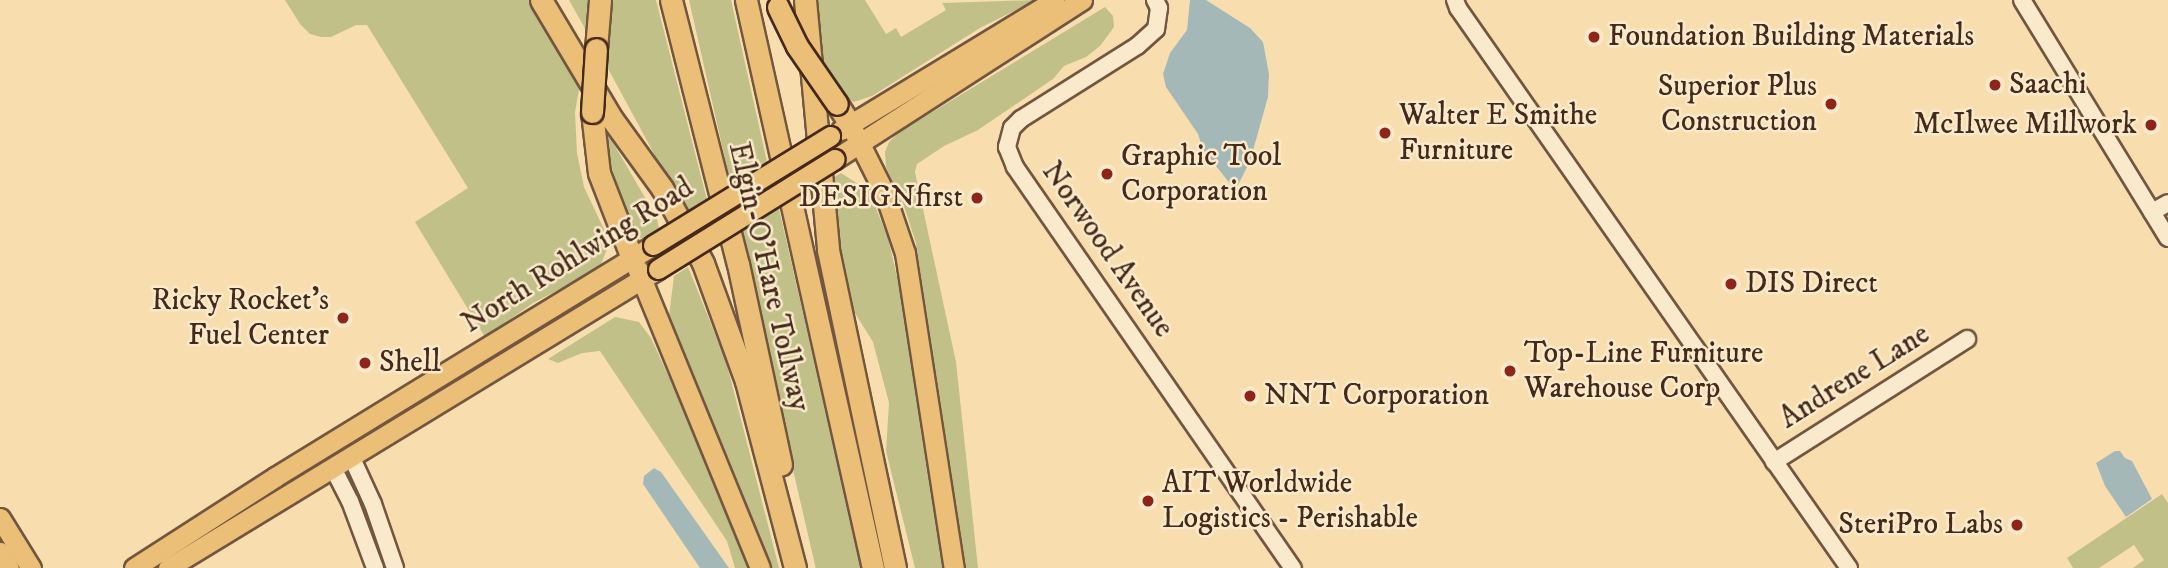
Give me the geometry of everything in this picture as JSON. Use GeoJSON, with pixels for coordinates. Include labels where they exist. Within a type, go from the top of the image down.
{"type":"FeatureCollection","features":[{"type":"Feature","properties":{"kind":"highway"},"geometry":{"type":"LineString","coordinates":[[541,0],[612,119],[653,174]]}},
{"type":"Feature","properties":{"kind":"highway"},"geometry":{"type":"LineString","coordinates":[[556,0],[703,263],[732,337],[795,568]]}},
{"type":"Feature","properties":{"kind":"highway"},"geometry":{"type":"LineString","coordinates":[[600,0],[592,112],[599,173],[632,258]]}},
{"type":"Feature","properties":{"kind":"highway","name":"Elgin-O'Hare Tollway"},"geometry":{"type":"LineString","coordinates":[[671,0],[738,264],[801,568]]}},
{"type":"Feature","properties":{"kind":"highway","name":"Elgin-O'Hare Tollway"},"geometry":{"type":"LineString","coordinates":[[746,0],[873,568]]}},
{"type":"Feature","properties":{"kind":"highway"},"geometry":{"type":"LineString","coordinates":[[805,0],[828,250],[895,568]]}},
{"type":"Feature","properties":{"kind":"highway"},"geometry":{"type":"LineString","coordinates":[[777,4],[797,46],[850,124]]}},
{"type":"Feature","properties":{"kind":"highway"},"geometry":{"type":"LineString","coordinates":[[878,483],[897,533],[905,568]]}},
{"type":"Feature","properties":{"kind":"main road","name":"North Rohlwing Road"},"geometry":{"type":"LineString","coordinates":[[134,568],[319,450],[1055,0]]}},
{"type":"Feature","properties":{"kind":"main road","name":"North Rohlwing Road"},"geometry":{"type":"LineString","coordinates":[[346,453],[650,275],[861,144],[1082,0]]}},
{"type":"Feature","properties":{"kind":"main road"},"geometry":{"type":"LineString","coordinates":[[850,124],[894,216],[905,253],[954,568]]}},
{"type":"Feature","properties":{"kind":"main road"},"geometry":{"type":"LineString","coordinates":[[632,258],[650,275],[760,568]]}},
{"type":"Feature","properties":{"kind":"main road"},"geometry":{"type":"LineString","coordinates":[[346,453],[344,444],[397,411],[424,386]]}},
{"type":"Feature","properties":{"kind":"main road"},"geometry":{"type":"LineString","coordinates":[[319,450],[346,453]]}},
{"type":"Feature","properties":{"kind":"main road"},"geometry":{"type":"LineString","coordinates":[[168,568],[332,468],[346,453]]}},
{"type":"Feature","properties":{"kind":"main road"},"geometry":{"type":"LineString","coordinates":[[0,518],[31,568]]}},
{"type":"Feature","properties":{"kind":"main road"},"geometry":{"type":"LineString","coordinates":[[0,552],[9,568]]}},
{"type":"Feature","properties":{"kind":"street","name":"Norwood Avenue"},"geometry":{"type":"LineString","coordinates":[[1155,0],[1159,8],[1156,29],[1138,46],[1021,119],[1012,128],[1007,147],[1015,167],[1293,568]]}},
{"type":"Feature","properties":{"kind":"street"},"geometry":{"type":"LineString","coordinates":[[1455,0],[1849,568]]}},
{"type":"Feature","properties":{"kind":"street"},"geometry":{"type":"LineString","coordinates":[[2022,0],[2168,238]]}},
{"type":"Feature","properties":{"kind":"street"},"geometry":{"type":"LineString","coordinates":[[2152,212],[2168,203]]}},
{"type":"Feature","properties":{"kind":"street","name":"Andrene Lane"},"geometry":{"type":"LineString","coordinates":[[1773,462],[1967,339]]}},
{"type":"Feature","properties":{"kind":"street"},"geometry":{"type":"LineString","coordinates":[[346,453],[373,504],[395,568]]}},
{"type":"Feature","properties":{"kind":"street"},"geometry":{"type":"LineString","coordinates":[[332,468],[350,500],[375,568]]}},
{"type":"Feature","properties":{"kind":"shaded area"},"geometry":{"type":"Polygon","coordinates":[[[285,0],[529,0],[580,84],[575,112],[577,153],[584,187],[610,242],[599,269],[533,303],[485,337],[415,222],[468,188],[367,25],[356,25],[331,37],[310,34],[300,24],[285,0]]]}},
{"type":"Feature","properties":{"kind":"shaded area"},"geometry":{"type":"Polygon","coordinates":[[[569,0],[590,0],[587,32],[569,0]]]}},
{"type":"Feature","properties":{"kind":"shaded area"},"geometry":{"type":"Polygon","coordinates":[[[611,0],[656,0],[707,200],[686,213],[605,63],[611,0]]]}},
{"type":"Feature","properties":{"kind":"shaded area"},"geometry":{"type":"Polygon","coordinates":[[[689,0],[731,0],[767,162],[731,185],[689,0]]]}},
{"type":"Feature","properties":{"kind":"shaded area"},"geometry":{"type":"Polygon","coordinates":[[[818,0],[865,0],[886,34],[896,28],[901,37],[946,10],[942,3],[1036,0],[980,28],[872,96],[854,102],[843,97],[842,91],[820,59],[818,0]]]}},
{"type":"Feature","properties":{"kind":"shaded area"},"geometry":{"type":"Polygon","coordinates":[[[1190,0],[1206,0],[1250,28],[1263,42],[1269,74],[1268,97],[1250,161],[1238,185],[1232,186],[1203,150],[1198,134],[1166,87],[1163,74],[1170,53],[1187,30],[1190,0]]]}},
{"type":"Feature","properties":{"kind":"shaded area"},"geometry":{"type":"Polygon","coordinates":[[[1105,7],[1113,16],[1114,27],[1100,46],[1086,57],[1064,66],[1053,79],[978,130],[944,146],[917,164],[915,172],[956,362],[978,568],[964,568],[916,243],[904,206],[886,167],[885,152],[889,142],[898,133],[1105,7]]]}},
{"type":"Feature","properties":{"kind":"shaded area"},"geometry":{"type":"Polygon","coordinates":[[[602,124],[657,218],[659,229],[644,238],[637,238],[634,233],[608,157],[602,124]]]}},
{"type":"Feature","properties":{"kind":"shaded area"},"geometry":{"type":"Polygon","coordinates":[[[841,173],[869,191],[888,238],[916,359],[946,568],[915,568],[886,451],[889,403],[873,342],[850,305],[835,225],[828,181],[841,173]]]}},
{"type":"Feature","properties":{"kind":"shaded area"},"geometry":{"type":"Polygon","coordinates":[[[779,209],[862,568],[816,568],[735,219],[779,209]]]}},
{"type":"Feature","properties":{"kind":"shaded area"},"geometry":{"type":"Polygon","coordinates":[[[688,267],[726,361],[779,568],[767,568],[668,324],[674,276],[688,267]]]}},
{"type":"Feature","properties":{"kind":"shaded area"},"geometry":{"type":"Polygon","coordinates":[[[615,317],[639,322],[651,338],[691,426],[749,568],[735,568],[727,541],[600,351],[582,353],[558,363],[548,359],[615,317]]]}},
{"type":"Feature","properties":{"kind":"shaded area"},"geometry":{"type":"Polygon","coordinates":[[[2115,451],[2120,451],[2125,458],[2132,461],[2152,499],[2126,517],[2105,486],[2096,463],[2115,451]]]}},
{"type":"Feature","properties":{"kind":"shaded area"},"geometry":{"type":"Polygon","coordinates":[[[654,468],[661,472],[729,568],[700,568],[643,484],[644,476],[654,468]]]}},
{"type":"Feature","properties":{"kind":"shaded area"},"geometry":{"type":"Polygon","coordinates":[[[2162,494],[2168,503],[2168,568],[2133,568],[2144,560],[2134,545],[2099,568],[2073,568],[2067,558],[2162,494]]]}},
{"type":"Feature","properties":{"kind":"place","name":"Foundation Building Materials"},"geometry":{"type":"Point","coordinates":[1594,37]}},
{"type":"Feature","properties":{"kind":"place","name":"Saachi"},"geometry":{"type":"Point","coordinates":[1995,85]}},
{"type":"Feature","properties":{"kind":"place","name":"Superior Plus Construction"},"geometry":{"type":"Point","coordinates":[1831,104]}},
{"type":"Feature","properties":{"kind":"place","name":"McIlwee Millwork"},"geometry":{"type":"Point","coordinates":[2151,125]}},
{"type":"Feature","properties":{"kind":"place","name":"Walter E Smithe Furniture"},"geometry":{"type":"Point","coordinates":[1385,133]}},
{"type":"Feature","properties":{"kind":"place","name":"Graphic Tool Corporation"},"geometry":{"type":"Point","coordinates":[1107,174]}},
{"type":"Feature","properties":{"kind":"place","name":"DESIGNfirst"},"geometry":{"type":"Point","coordinates":[977,198]}},
{"type":"Feature","properties":{"kind":"place","name":"DIS Direct"},"geometry":{"type":"Point","coordinates":[1731,284]}},
{"type":"Feature","properties":{"kind":"place","name":"Ricky Rocket's Fuel Center"},"geometry":{"type":"Point","coordinates":[343,318]}},
{"type":"Feature","properties":{"kind":"place","name":"Shell"},"geometry":{"type":"Point","coordinates":[365,363]}},
{"type":"Feature","properties":{"kind":"place","name":"Top-Line Furniture Warehouse Corp"},"geometry":{"type":"Point","coordinates":[1510,371]}},
{"type":"Feature","properties":{"kind":"place","name":"NNT Corporation"},"geometry":{"type":"Point","coordinates":[1250,396]}},
{"type":"Feature","properties":{"kind":"place","name":"AIT Worldwide Logistics - Perishable"},"geometry":{"type":"Point","coordinates":[1148,501]}},
{"type":"Feature","properties":{"kind":"place","name":"SteriPro Labs"},"geometry":{"type":"Point","coordinates":[2017,525]}}]}
